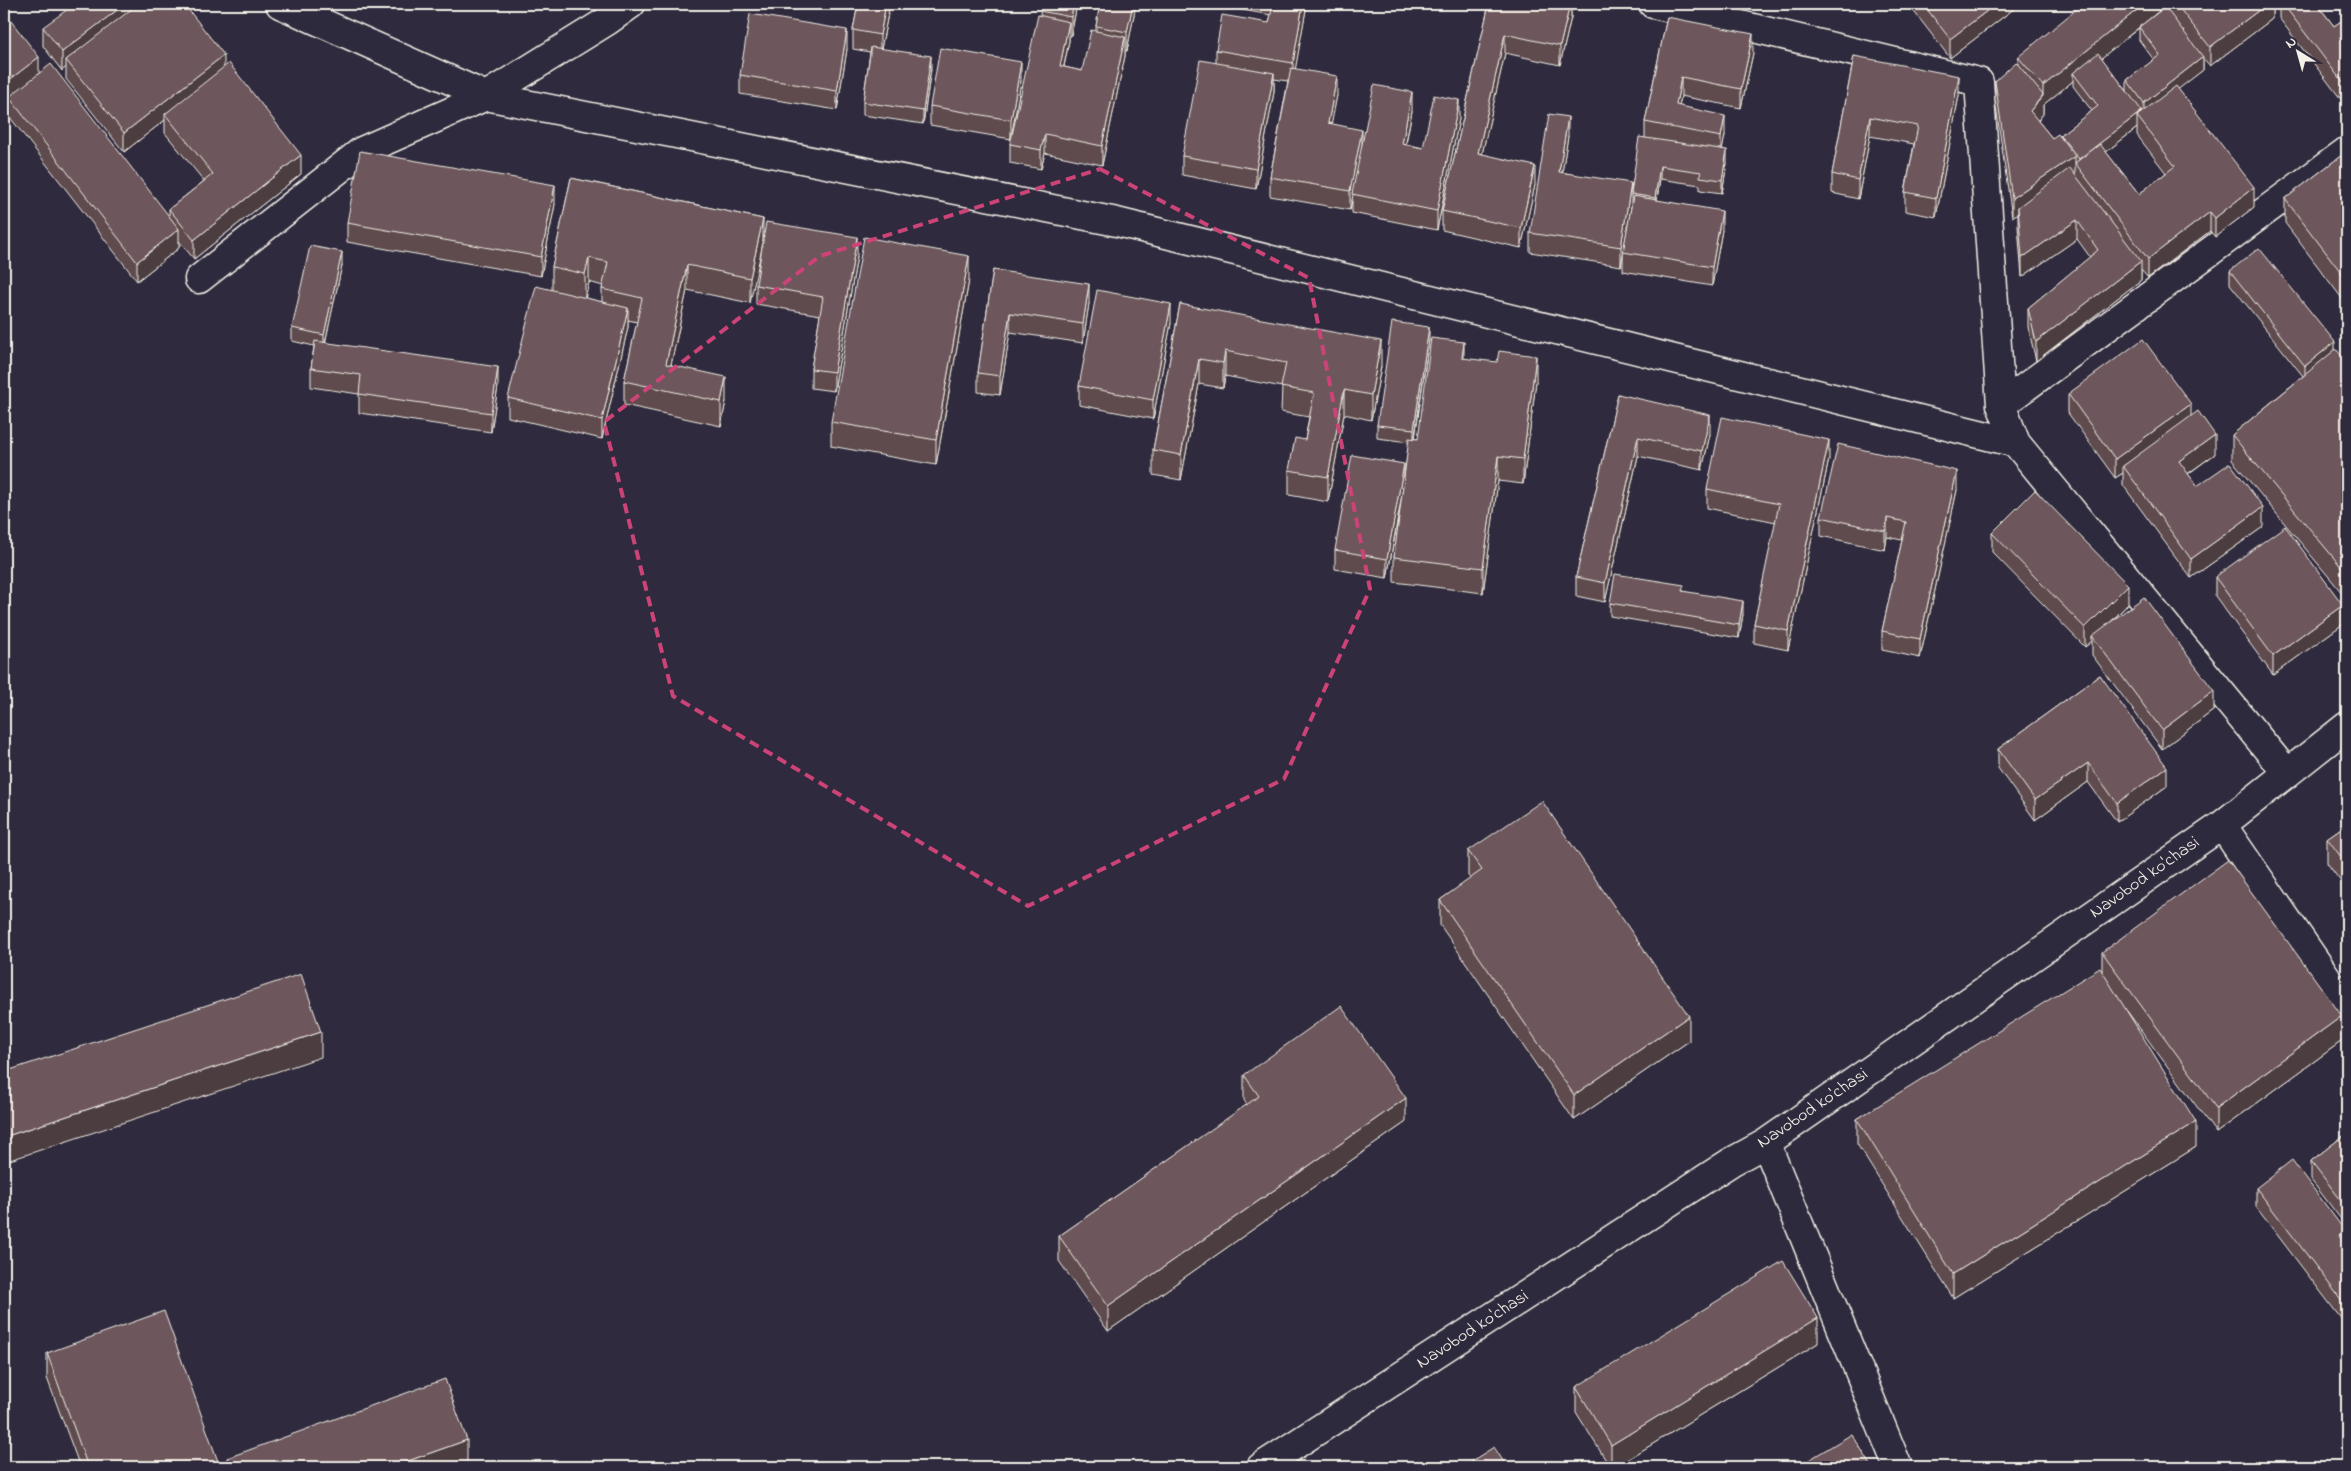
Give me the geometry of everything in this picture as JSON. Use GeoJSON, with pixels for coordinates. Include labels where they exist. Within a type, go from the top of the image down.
{"type":"FeatureCollection","features":[{"type":"Feature","properties":{"kind":"street"},"geometry":{"type":"LineString","coordinates":[[280,4],[486,96],[1117,222],[2016,443]]}},
{"type":"Feature","properties":{"kind":"street"},"geometry":{"type":"LineString","coordinates":[[199,279],[362,151],[486,96],[632,4]]}},
{"type":"Feature","properties":{"kind":"street"},"geometry":{"type":"LineString","coordinates":[[1653,4],[1979,82],[2001,405],[2016,443],[2287,773]]}},
{"type":"Feature","properties":{"kind":"street"},"geometry":{"type":"LineString","coordinates":[[2001,405],[2347,151]]}},
{"type":"Feature","properties":{"kind":"street","name":"Navobod ko'chasi"},"geometry":{"type":"LineString","coordinates":[[1261,1467],[1731,1162],[1766,1143],[2222,825],[2347,726]]}},
{"type":"Feature","properties":{"kind":"street"},"geometry":{"type":"LineString","coordinates":[[2222,825],[2347,1007]]}},
{"type":"Feature","properties":{"kind":"street"},"geometry":{"type":"LineString","coordinates":[[1766,1143],[1898,1467]]}},
{"type":"Feature","properties":{"kind":"highlighted area"},"geometry":{"type":"Polygon","coordinates":[[[1100,169],[1309,278],[1370,589],[1284,779],[1028,906],[673,696],[604,422],[820,256],[1100,169]]]}},
{"type":"Feature","properties":{"kind":"building"},"geometry":{"type":"Polygon","coordinates":[[[75,4],[125,4],[62,52],[43,27],[75,4]]]}},
{"type":"Feature","properties":{"kind":"building"},"geometry":{"type":"Polygon","coordinates":[[[138,4],[184,4],[224,55],[124,133],[66,60],[138,4]]]}},
{"type":"Feature","properties":{"kind":"building"},"geometry":{"type":"Polygon","coordinates":[[[858,4],[886,4],[880,35],[853,30],[858,4]]]}},
{"type":"Feature","properties":{"kind":"building"},"geometry":{"type":"Polygon","coordinates":[[[1041,4],[1074,4],[1071,17],[1040,11],[1041,4]]]}},
{"type":"Feature","properties":{"kind":"building"},"geometry":{"type":"Polygon","coordinates":[[[1100,4],[1133,4],[1127,32],[1096,26],[1100,4]]]}},
{"type":"Feature","properties":{"kind":"building"},"geometry":{"type":"Polygon","coordinates":[[[1273,4],[1303,4],[1293,63],[1216,50],[1222,15],[1269,23],[1273,4]]]}},
{"type":"Feature","properties":{"kind":"building"},"geometry":{"type":"Polygon","coordinates":[[[1489,4],[1570,4],[1560,46],[1505,34],[1478,153],[1535,166],[1521,228],[1442,211],[1489,4]]]}},
{"type":"Feature","properties":{"kind":"building"},"geometry":{"type":"Polygon","coordinates":[[[1923,4],[1996,4],[1950,39],[1923,4]]]}},
{"type":"Feature","properties":{"kind":"building"},"geometry":{"type":"Polygon","coordinates":[[[2083,4],[2144,4],[2043,86],[2018,57],[2083,4]]]}},
{"type":"Feature","properties":{"kind":"building"},"geometry":{"type":"Polygon","coordinates":[[[2176,4],[2210,4],[2213,7],[2218,4],[2267,4],[2210,47],[2176,4]]]}},
{"type":"Feature","properties":{"kind":"building"},"geometry":{"type":"Polygon","coordinates":[[[2283,4],[2317,4],[2334,26],[2347,17],[2347,88],[2283,4]]]}},
{"type":"Feature","properties":{"kind":"building"},"geometry":{"type":"Polygon","coordinates":[[[2165,7],[2203,57],[2144,103],[2127,80],[2160,55],[2139,27],[2165,7]]]}},
{"type":"Feature","properties":{"kind":"building"},"geometry":{"type":"Polygon","coordinates":[[[4,12],[39,57],[4,84],[4,12]]]}},
{"type":"Feature","properties":{"kind":"building"},"geometry":{"type":"Polygon","coordinates":[[[750,14],[847,30],[837,91],[740,75],[750,14]]]}},
{"type":"Feature","properties":{"kind":"building"},"geometry":{"type":"Polygon","coordinates":[[[1038,15],[1069,22],[1060,66],[1082,71],[1091,30],[1125,37],[1102,146],[1045,134],[1041,150],[1010,144],[1038,15]]]}},
{"type":"Feature","properties":{"kind":"building"},"geometry":{"type":"Polygon","coordinates":[[[1667,17],[1753,34],[1741,89],[1681,77],[1676,105],[1725,116],[1721,137],[1645,122],[1667,17]]]}},
{"type":"Feature","properties":{"kind":"building"},"geometry":{"type":"Polygon","coordinates":[[[871,47],[931,56],[923,111],[863,102],[871,47]]]}},
{"type":"Feature","properties":{"kind":"building"},"geometry":{"type":"Polygon","coordinates":[[[940,48],[1021,62],[1011,120],[930,106],[940,48]]]}},
{"type":"Feature","properties":{"kind":"building"},"geometry":{"type":"Polygon","coordinates":[[[2098,53],[2142,111],[2079,159],[2060,135],[2098,106],[2073,73],[2098,53]]]}},
{"type":"Feature","properties":{"kind":"building"},"geometry":{"type":"Polygon","coordinates":[[[1854,56],[1959,76],[1936,198],[1905,192],[1918,126],[1870,117],[1858,180],[1832,174],[1854,56]]]}},
{"type":"Feature","properties":{"kind":"building"},"geometry":{"type":"Polygon","coordinates":[[[1200,60],[1274,73],[1256,169],[1182,156],[1200,60]]]}},
{"type":"Feature","properties":{"kind":"building"},"geometry":{"type":"Polygon","coordinates":[[[2016,62],[2043,95],[2030,111],[2052,138],[2058,134],[2075,156],[2012,198],[1995,81],[2016,62]]]}},
{"type":"Feature","properties":{"kind":"building"},"geometry":{"type":"Polygon","coordinates":[[[229,63],[301,155],[194,240],[169,209],[213,174],[165,114],[229,63]]]}},
{"type":"Feature","properties":{"kind":"building"},"geometry":{"type":"Polygon","coordinates":[[[51,64],[179,229],[137,262],[9,97],[51,64]]]}},
{"type":"Feature","properties":{"kind":"building"},"geometry":{"type":"Polygon","coordinates":[[[1291,68],[1337,76],[1328,123],[1362,130],[1350,191],[1270,177],[1291,68]]]}},
{"type":"Feature","properties":{"kind":"building"},"geometry":{"type":"Polygon","coordinates":[[[1374,85],[1412,92],[1402,144],[1423,148],[1434,95],[1459,100],[1437,211],[1352,194],[1374,85]]]}},
{"type":"Feature","properties":{"kind":"building"},"geometry":{"type":"Polygon","coordinates":[[[2176,86],[2254,187],[2215,218],[2210,212],[2148,259],[2075,163],[2100,144],[2139,194],[2175,166],[2137,116],[2176,86]]]}},
{"type":"Feature","properties":{"kind":"building"},"geometry":{"type":"Polygon","coordinates":[[[1549,114],[1568,117],[1559,172],[1631,183],[1621,247],[1530,233],[1549,114]]]}},
{"type":"Feature","properties":{"kind":"building"},"geometry":{"type":"Polygon","coordinates":[[[1639,137],[1727,150],[1722,180],[1700,177],[1701,172],[1660,166],[1655,198],[1631,194],[1639,137]]]}},
{"type":"Feature","properties":{"kind":"building"},"geometry":{"type":"Polygon","coordinates":[[[360,151],[555,185],[541,257],[347,223],[360,151]]]}},
{"type":"Feature","properties":{"kind":"building"},"geometry":{"type":"Polygon","coordinates":[[[2347,151],[2347,280],[2285,199],[2347,151]]]}},
{"type":"Feature","properties":{"kind":"building"},"geometry":{"type":"Polygon","coordinates":[[[2070,168],[2141,261],[2036,342],[2028,308],[2098,250],[2077,220],[2022,258],[2018,207],[2070,168]]]}},
{"type":"Feature","properties":{"kind":"building"},"geometry":{"type":"Polygon","coordinates":[[[571,178],[763,219],[750,278],[687,265],[666,364],[726,377],[721,402],[624,381],[642,298],[602,289],[608,262],[589,258],[585,274],[552,267],[571,178]]]}},
{"type":"Feature","properties":{"kind":"building"},"geometry":{"type":"Polygon","coordinates":[[[1633,196],[1722,211],[1712,267],[1623,252],[1633,196]]]}},
{"type":"Feature","properties":{"kind":"building"},"geometry":{"type":"Polygon","coordinates":[[[766,222],[857,237],[834,372],[811,369],[823,297],[756,285],[766,222]]]}},
{"type":"Feature","properties":{"kind":"building"},"geometry":{"type":"Polygon","coordinates":[[[864,237],[969,256],[936,440],[831,422],[864,237]]]}},
{"type":"Feature","properties":{"kind":"building"},"geometry":{"type":"Polygon","coordinates":[[[310,246],[342,252],[324,335],[292,328],[310,246]]]}},
{"type":"Feature","properties":{"kind":"building"},"geometry":{"type":"Polygon","coordinates":[[[2259,248],[2335,342],[2305,366],[2230,271],[2259,248]]]}},
{"type":"Feature","properties":{"kind":"building"},"geometry":{"type":"Polygon","coordinates":[[[993,270],[1089,284],[1083,324],[1010,313],[1000,376],[978,373],[993,270]]]}},
{"type":"Feature","properties":{"kind":"building"},"geometry":{"type":"Polygon","coordinates":[[[536,286],[628,308],[602,420],[508,398],[536,286]]]}},
{"type":"Feature","properties":{"kind":"building"},"geometry":{"type":"Polygon","coordinates":[[[1097,290],[1171,304],[1153,400],[1079,386],[1097,290]]]}},
{"type":"Feature","properties":{"kind":"building"},"geometry":{"type":"Polygon","coordinates":[[[1180,304],[1381,341],[1371,395],[1344,390],[1328,477],[1289,470],[1295,438],[1305,440],[1314,393],[1281,387],[1286,363],[1225,351],[1223,363],[1199,359],[1181,455],[1153,450],[1180,304]]]}},
{"type":"Feature","properties":{"kind":"building"},"geometry":{"type":"Polygon","coordinates":[[[1392,322],[1429,327],[1414,429],[1377,425],[1392,322]]]}},
{"type":"Feature","properties":{"kind":"building"},"geometry":{"type":"Polygon","coordinates":[[[1431,338],[1464,342],[1462,358],[1497,362],[1499,351],[1536,356],[1523,459],[1498,456],[1483,568],[1394,557],[1409,438],[1418,439],[1431,338]]]}},
{"type":"Feature","properties":{"kind":"building"},"geometry":{"type":"Polygon","coordinates":[[[2143,339],[2191,404],[2115,459],[2068,394],[2143,339]]]}},
{"type":"Feature","properties":{"kind":"building"},"geometry":{"type":"Polygon","coordinates":[[[315,341],[498,367],[491,413],[359,394],[361,375],[311,368],[315,341]]]}},
{"type":"Feature","properties":{"kind":"building"},"geometry":{"type":"Polygon","coordinates":[[[2336,349],[2347,362],[2347,565],[2343,569],[2232,435],[2336,349]]]}},
{"type":"Feature","properties":{"kind":"building"},"geometry":{"type":"Polygon","coordinates":[[[1618,394],[1710,415],[1702,451],[1638,437],[1605,583],[1576,577],[1618,394]]]}},
{"type":"Feature","properties":{"kind":"building"},"geometry":{"type":"Polygon","coordinates":[[[2198,411],[2215,435],[2179,461],[2197,486],[2230,463],[2263,507],[2191,559],[2123,466],[2198,411]]]}},
{"type":"Feature","properties":{"kind":"building"},"geometry":{"type":"Polygon","coordinates":[[[1722,417],[1829,440],[1788,631],[1754,624],[1779,504],[1707,489],[1722,417]]]}},
{"type":"Feature","properties":{"kind":"building"},"geometry":{"type":"Polygon","coordinates":[[[1838,444],[1957,471],[1920,639],[1882,631],[1906,522],[1887,518],[1885,531],[1821,517],[1838,444]]]}},
{"type":"Feature","properties":{"kind":"building"},"geometry":{"type":"Polygon","coordinates":[[[1352,455],[1404,464],[1387,559],[1335,550],[1352,455]]]}},
{"type":"Feature","properties":{"kind":"building"},"geometry":{"type":"Polygon","coordinates":[[[2035,490],[2128,585],[2085,628],[1992,533],[2035,490]]]}},
{"type":"Feature","properties":{"kind":"building"},"geometry":{"type":"Polygon","coordinates":[[[2285,526],[2343,605],[2273,656],[2215,577],[2285,526]]]}},
{"type":"Feature","properties":{"kind":"building"},"geometry":{"type":"Polygon","coordinates":[[[1615,574],[1684,585],[1682,591],[1743,601],[1739,625],[1610,603],[1615,574]]]}},
{"type":"Feature","properties":{"kind":"building"},"geometry":{"type":"Polygon","coordinates":[[[2144,597],[2214,691],[2162,730],[2092,636],[2144,597]]]}},
{"type":"Feature","properties":{"kind":"building"},"geometry":{"type":"Polygon","coordinates":[[[2100,675],[2167,767],[2117,803],[2088,763],[2035,800],[1998,749],[2100,675]]]}},
{"type":"Feature","properties":{"kind":"building"},"geometry":{"type":"Polygon","coordinates":[[[1542,801],[1689,1016],[1574,1095],[1440,900],[1482,870],[1468,851],[1542,801]]]}},
{"type":"Feature","properties":{"kind":"building"},"geometry":{"type":"Polygon","coordinates":[[[2347,824],[2347,865],[2327,838],[2347,824]]]}},
{"type":"Feature","properties":{"kind":"building"},"geometry":{"type":"Polygon","coordinates":[[[2228,860],[2342,1016],[2216,1108],[2102,952],[2228,860]]]}},
{"type":"Feature","properties":{"kind":"building"},"geometry":{"type":"Polygon","coordinates":[[[2100,968],[2196,1122],[1953,1274],[1857,1119],[2100,968]]]}},
{"type":"Feature","properties":{"kind":"building"},"geometry":{"type":"Polygon","coordinates":[[[301,974],[321,1032],[4,1137],[4,1072],[301,974]]]}},
{"type":"Feature","properties":{"kind":"building"},"geometry":{"type":"Polygon","coordinates":[[[1341,1006],[1406,1098],[1108,1306],[1059,1236],[1259,1096],[1244,1075],[1341,1006]]]}},
{"type":"Feature","properties":{"kind":"building"},"geometry":{"type":"Polygon","coordinates":[[[2347,1133],[2347,1208],[2311,1161],[2347,1133]]]}},
{"type":"Feature","properties":{"kind":"building"},"geometry":{"type":"Polygon","coordinates":[[[2292,1160],[2345,1231],[2339,1236],[2347,1246],[2346,1306],[2256,1188],[2292,1160]]]}},
{"type":"Feature","properties":{"kind":"building"},"geometry":{"type":"Polygon","coordinates":[[[1783,1261],[1818,1318],[1611,1445],[1576,1387],[1783,1261]]]}},
{"type":"Feature","properties":{"kind":"building"},"geometry":{"type":"Polygon","coordinates":[[[164,1311],[220,1467],[88,1467],[47,1353],[164,1311]]]}},
{"type":"Feature","properties":{"kind":"building"},"geometry":{"type":"Polygon","coordinates":[[[445,1379],[467,1440],[391,1467],[230,1467],[227,1458],[445,1379]]]}},
{"type":"Feature","properties":{"kind":"building"},"geometry":{"type":"Polygon","coordinates":[[[1852,1434],[1872,1467],[1797,1467],[1852,1434]]]}},
{"type":"Feature","properties":{"kind":"building"},"geometry":{"type":"Polygon","coordinates":[[[1494,1447],[1507,1467],[1462,1467],[1494,1447]]]}}]}
